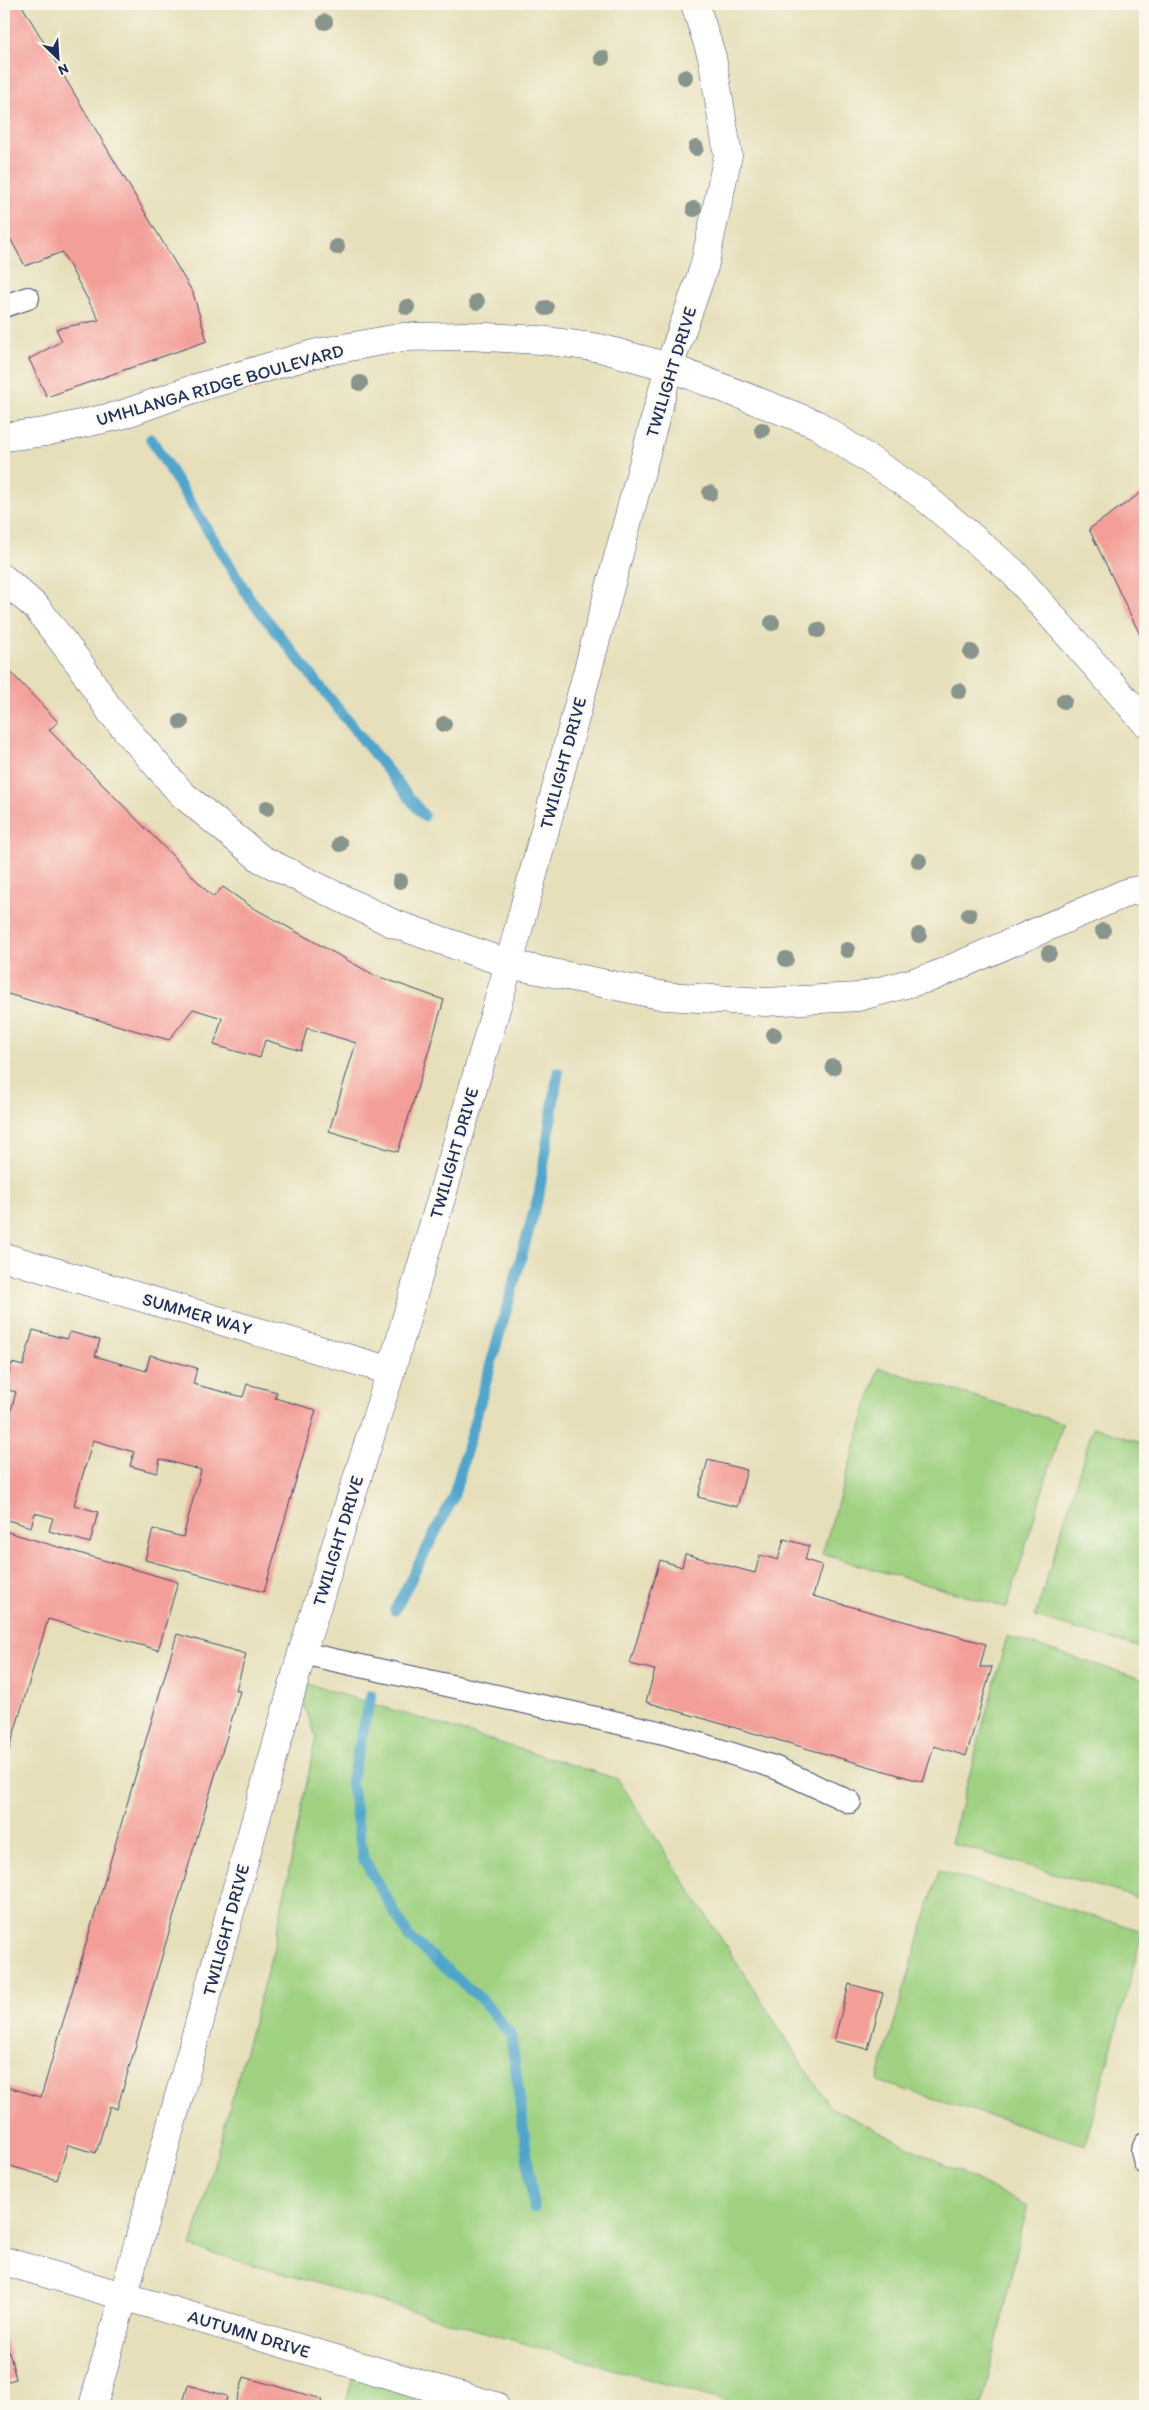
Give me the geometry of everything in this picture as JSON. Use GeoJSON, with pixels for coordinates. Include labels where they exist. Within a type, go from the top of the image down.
{"type":"FeatureCollection","features":[{"type":"Feature","properties":{"kind":"street","name":"TWILIGHT DRIVE"},"geometry":{"type":"LineString","coordinates":[[93,2406],[125,2297],[302,1653],[391,1371],[509,964],[669,367],[704,267],[728,155],[712,57],[695,4]]}},
{"type":"Feature","properties":{"kind":"street","name":"UMHLANGA RIDGE BOULEVARD"},"geometry":{"type":"LineString","coordinates":[[4,437],[45,432],[121,415],[193,390],[317,353],[403,337],[468,336],[541,340],[600,348],[669,367],[816,424],[921,494],[1014,572],[1145,722]]}},
{"type":"Feature","properties":{"kind":"street"},"geometry":{"type":"LineString","coordinates":[[4,578],[37,608],[79,663],[111,712],[182,794],[261,859],[392,923],[509,964],[665,996],[765,1002],[858,996],[932,977],[1128,892],[1145,889]]}},
{"type":"Feature","properties":{"kind":"street","name":"SUMMER WAY"},"geometry":{"type":"LineString","coordinates":[[5,1261],[391,1371]]}},
{"type":"Feature","properties":{"kind":"street","name":"AUTUMN DRIVE"},"geometry":{"type":"LineString","coordinates":[[4,2261],[495,2406]]}},
{"type":"Feature","properties":{"kind":"lane"},"geometry":{"type":"LineString","coordinates":[[4,306],[28,298]]}},
{"type":"Feature","properties":{"kind":"lane"},"geometry":{"type":"LineString","coordinates":[[302,1653],[668,1734],[774,1767],[850,1802]]}},
{"type":"Feature","properties":{"kind":"lane"},"geometry":{"type":"LineString","coordinates":[[1145,2144],[1142,2150],[1145,2162]]}},
{"type":"Feature","properties":{"kind":"green space"},"geometry":{"type":"Polygon","coordinates":[[[879,1368],[1063,1423],[1007,1608],[822,1554],[879,1368]]]}},
{"type":"Feature","properties":{"kind":"green space"},"geometry":{"type":"Polygon","coordinates":[[[1093,1427],[1145,1444],[1145,1649],[1035,1617],[1093,1427]]]}},
{"type":"Feature","properties":{"kind":"green space"},"geometry":{"type":"Polygon","coordinates":[[[1007,1636],[1145,1680],[1145,1900],[951,1843],[1007,1636]]]}},
{"type":"Feature","properties":{"kind":"green space"},"geometry":{"type":"Polygon","coordinates":[[[295,1680],[618,1779],[830,2107],[1027,2206],[982,2406],[741,2406],[191,2247],[273,1950],[316,1737],[295,1680]]]}},
{"type":"Feature","properties":{"kind":"green space"},"geometry":{"type":"Polygon","coordinates":[[[939,1871],[1143,1931],[1085,2145],[877,2081],[939,1871]]]}},
{"type":"Feature","properties":{"kind":"green space"},"geometry":{"type":"Polygon","coordinates":[[[356,2365],[495,2406],[345,2406],[356,2365]]]}},
{"type":"Feature","properties":{"kind":"building"},"geometry":{"type":"Polygon","coordinates":[[[4,4],[21,4],[193,293],[207,341],[47,397],[29,359],[62,341],[56,329],[99,320],[62,252],[25,266],[4,227],[4,4]]]}},
{"type":"Feature","properties":{"kind":"building"},"geometry":{"type":"Polygon","coordinates":[[[1145,490],[1145,645],[1089,529],[1145,490]]]}},
{"type":"Feature","properties":{"kind":"building"},"geometry":{"type":"Polygon","coordinates":[[[4,665],[58,722],[49,730],[213,897],[223,887],[250,906],[374,975],[444,1000],[398,1152],[329,1131],[356,1043],[307,1028],[301,1051],[265,1040],[260,1058],[214,1045],[222,1018],[193,1009],[169,1040],[4,993],[4,665]]]}},
{"type":"Feature","properties":{"kind":"building"},"geometry":{"type":"Polygon","coordinates":[[[33,1330],[67,1339],[70,1332],[100,1340],[95,1356],[146,1371],[150,1355],[197,1368],[193,1384],[243,1397],[247,1384],[277,1392],[275,1398],[316,1410],[264,1592],[145,1560],[153,1529],[183,1537],[201,1470],[160,1459],[157,1473],[130,1466],[134,1452],[93,1440],[74,1505],[98,1512],[90,1543],[49,1531],[53,1518],[35,1513],[31,1527],[4,1519],[4,1412],[10,1414],[16,1392],[5,1389],[12,1363],[23,1366],[33,1330]]]}},
{"type":"Feature","properties":{"kind":"building"},"geometry":{"type":"Polygon","coordinates":[[[708,1460],[747,1470],[737,1507],[698,1497],[708,1460]]]}},
{"type":"Feature","properties":{"kind":"building"},"geometry":{"type":"Polygon","coordinates":[[[4,1531],[178,1582],[158,1650],[48,1619],[4,1767],[4,1531]]]}},
{"type":"Feature","properties":{"kind":"building"},"geometry":{"type":"Polygon","coordinates":[[[784,1539],[809,1546],[805,1560],[822,1565],[813,1596],[986,1644],[980,1667],[992,1667],[966,1756],[934,1746],[923,1782],[646,1702],[655,1670],[630,1664],[660,1560],[682,1567],[685,1554],[755,1573],[760,1555],[778,1560],[784,1539]]]}},
{"type":"Feature","properties":{"kind":"building"},"geometry":{"type":"Polygon","coordinates":[[[177,1634],[246,1654],[236,1690],[240,1691],[117,2109],[110,2106],[96,2153],[68,2145],[57,2180],[4,2164],[4,2086],[41,2097],[177,1634]]]}},
{"type":"Feature","properties":{"kind":"building"},"geometry":{"type":"Polygon","coordinates":[[[849,1984],[883,1993],[868,2049],[834,2041],[849,1984]]]}},
{"type":"Feature","properties":{"kind":"building"},"geometry":{"type":"Polygon","coordinates":[[[4,2332],[16,2379],[4,2382],[4,2332]]]}},
{"type":"Feature","properties":{"kind":"building"},"geometry":{"type":"Polygon","coordinates":[[[244,2377],[322,2399],[320,2406],[235,2406],[244,2377]]]}},
{"type":"Feature","properties":{"kind":"building"},"geometry":{"type":"Polygon","coordinates":[[[188,2385],[227,2396],[225,2406],[182,2406],[188,2385]]]}},
{"type":"Feature","properties":{"kind":"waterway"},"geometry":{"type":"LineString","coordinates":[[151,439],[251,600],[424,816]]}},
{"type":"Feature","properties":{"kind":"waterway"},"geometry":{"type":"LineString","coordinates":[[395,1610],[453,1498],[539,1194],[558,1073]]}},
{"type":"Feature","properties":{"kind":"waterway"},"geometry":{"type":"LineString","coordinates":[[371,1695],[351,1782],[363,1858],[409,1937],[483,2001],[511,2035],[534,2208]]}}]}
